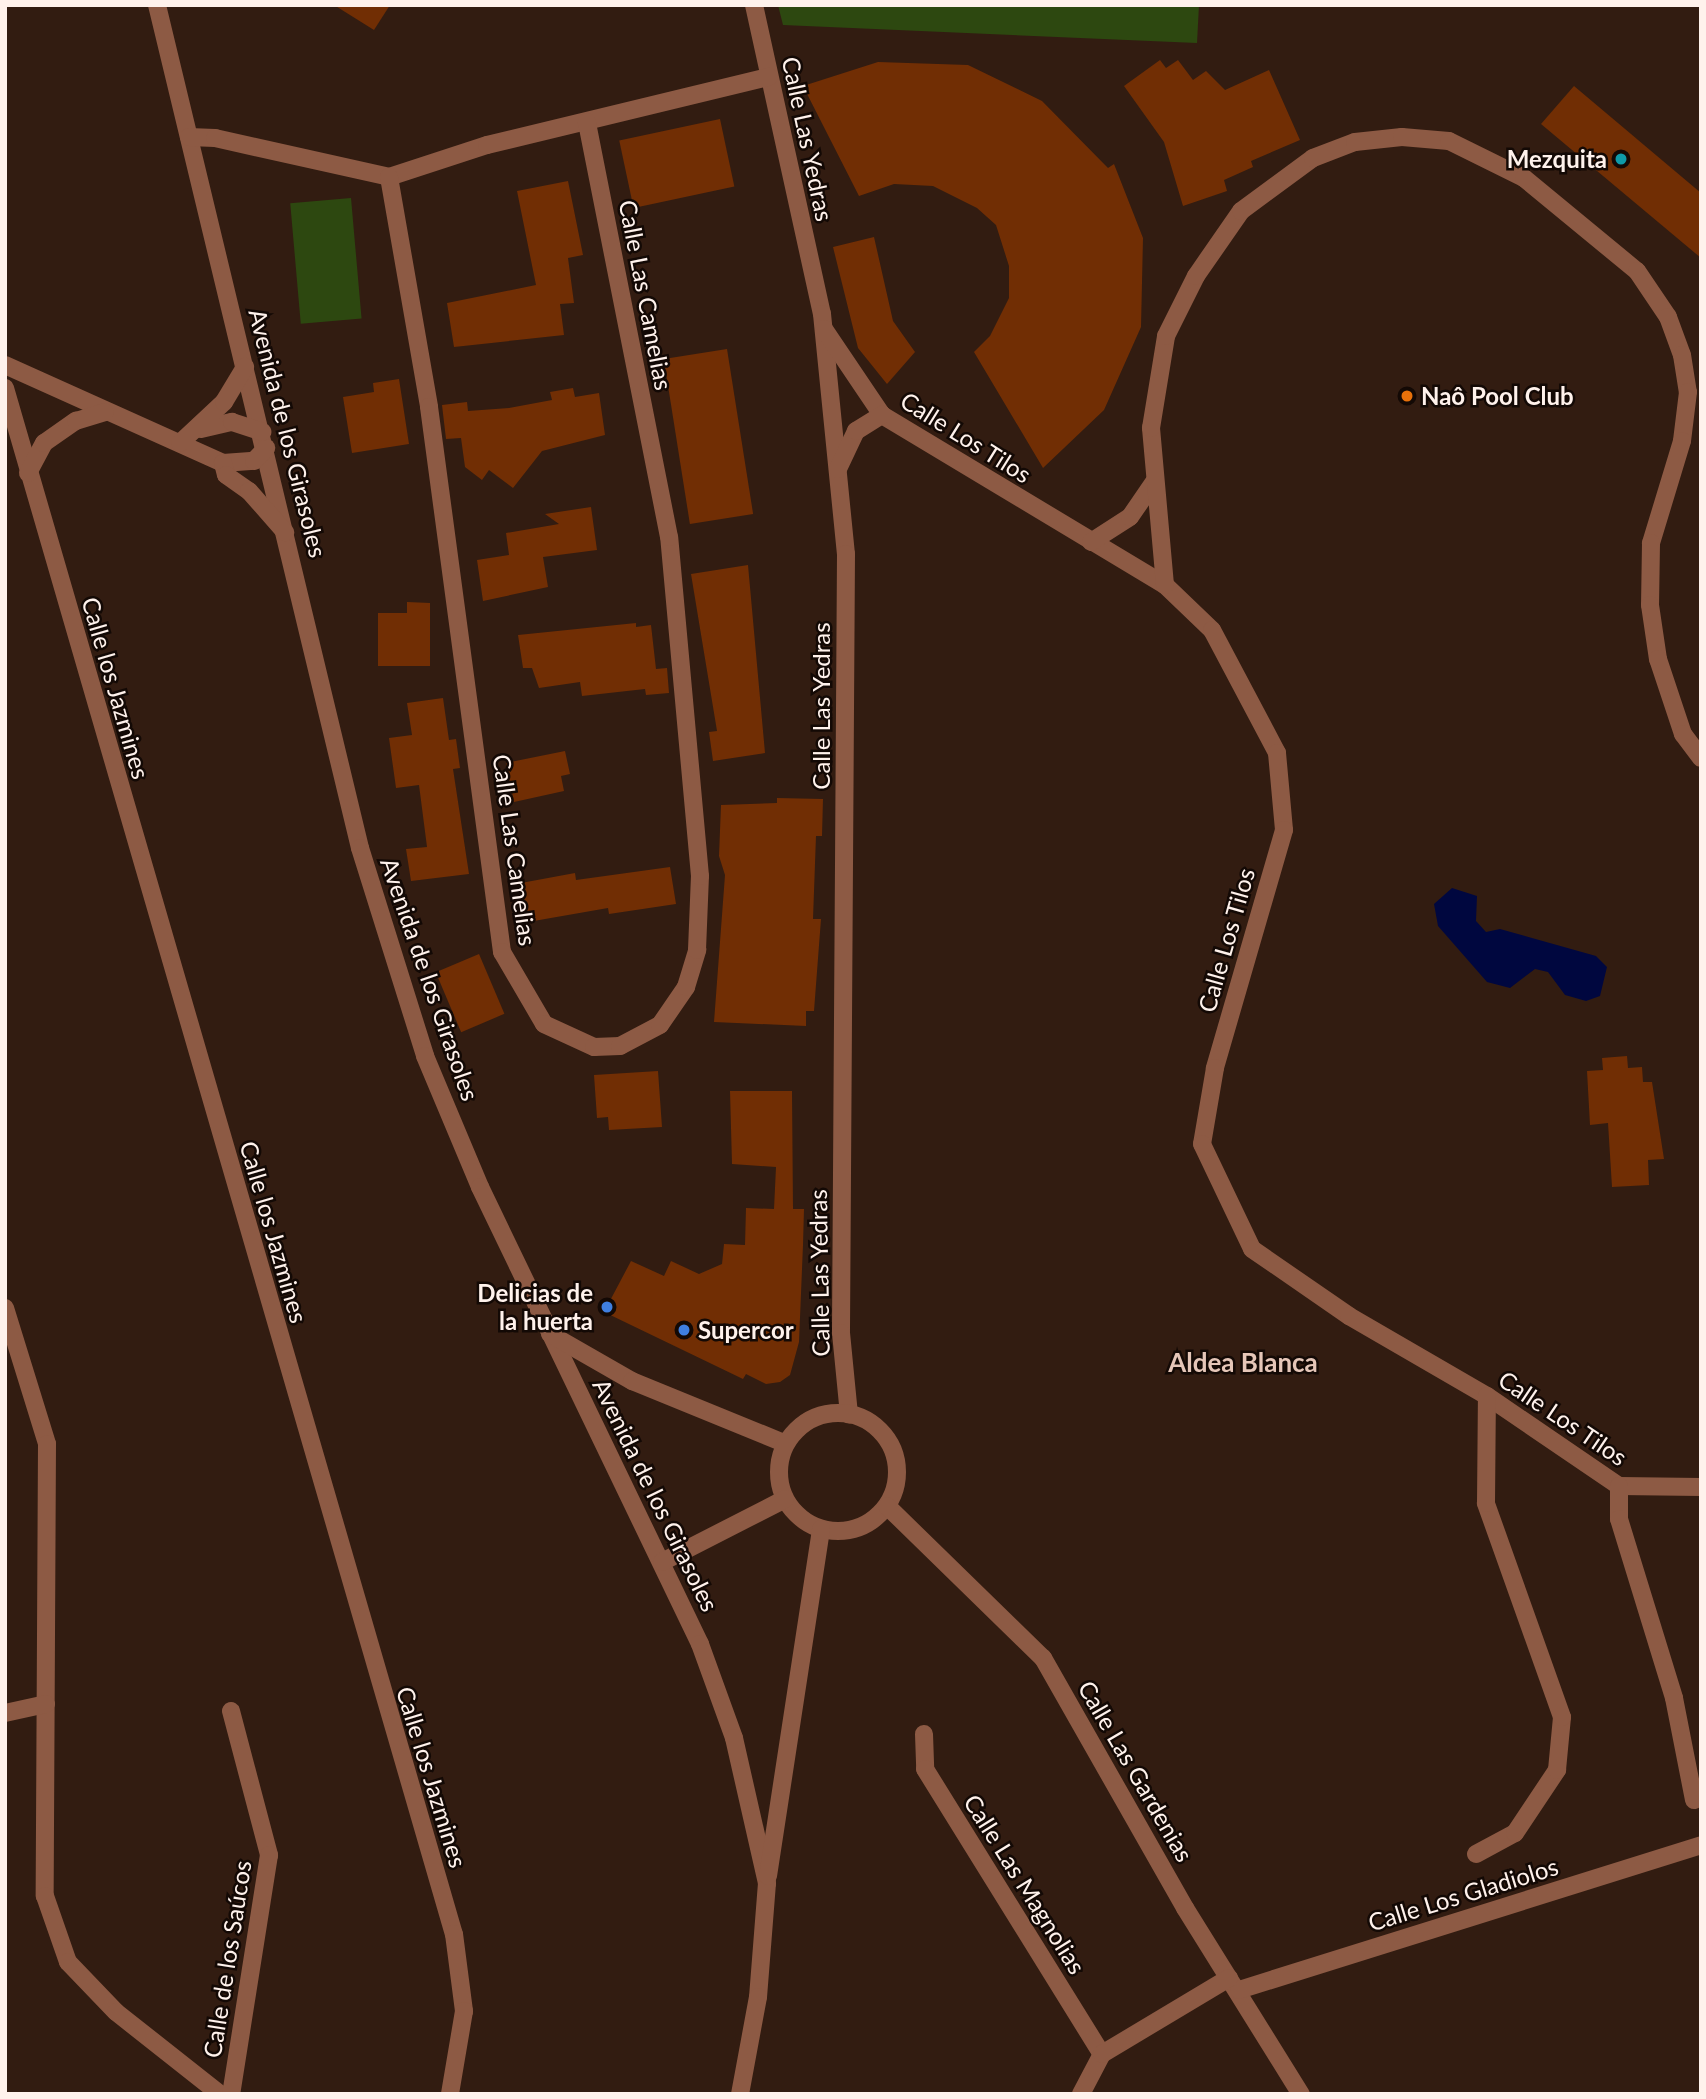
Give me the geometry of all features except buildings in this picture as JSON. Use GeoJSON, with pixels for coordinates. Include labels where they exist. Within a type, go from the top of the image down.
{"type":"FeatureCollection","features":[{"type":"Feature","properties":{"kind":"street","name":"Avenida de los Girasoles"},"geometry":{"type":"LineString","coordinates":[[157,5],[288,536],[360,848],[425,1056],[550,1334],[662,1562],[734,1738],[767,1883],[758,1997],[740,2094]]}},
{"type":"Feature","properties":{"kind":"street","name":"Calle Las Yedras"},"geometry":{"type":"LineString","coordinates":[[754,5],[824,329],[846,554],[841,1333],[849,1415]]}},
{"type":"Feature","properties":{"kind":"street"},"geometry":{"type":"LineString","coordinates":[[189,138],[215,138],[388,177],[486,145],[769,76]]}},
{"type":"Feature","properties":{"kind":"street","name":"Calle Las Camelias"},"geometry":{"type":"LineString","coordinates":[[388,177],[429,407],[502,952],[544,1024],[594,1047],[620,1046],[660,1025],[686,987],[697,950],[700,876],[669,537],[587,122]]}},
{"type":"Feature","properties":{"kind":"street"},"geometry":{"type":"LineString","coordinates":[[1165,585],[1151,428],[1166,335],[1196,276],[1241,211],[1313,158],[1355,142],[1402,137],[1449,141],[1491,159],[1524,178],[1637,271],[1668,317],[1682,355],[1688,392],[1682,441],[1651,543],[1650,605],[1658,659],[1683,734],[1701,758]]}},
{"type":"Feature","properties":{"kind":"street","name":"Calle Los Tilos"},"geometry":{"type":"LineString","coordinates":[[824,329],[882,415],[1165,585],[1212,630],[1277,753],[1284,830],[1215,1068],[1202,1144],[1252,1249],[1349,1315],[1487,1396],[1619,1486],[1701,1487]]}},
{"type":"Feature","properties":{"kind":"street"},"geometry":{"type":"LineString","coordinates":[[5,365],[223,463],[254,461],[264,440],[232,422],[201,429]]}},
{"type":"Feature","properties":{"kind":"street"},"geometry":{"type":"LineString","coordinates":[[180,443],[201,429],[234,390],[245,366]]}},
{"type":"Feature","properties":{"kind":"street","name":"Calle los Jazmines"},"geometry":{"type":"LineString","coordinates":[[5,388],[454,1934],[464,2011],[450,2094]]}},
{"type":"Feature","properties":{"kind":"street"},"geometry":{"type":"LineString","coordinates":[[28,473],[44,443],[76,421],[105,412]]}},
{"type":"Feature","properties":{"kind":"street"},"geometry":{"type":"LineString","coordinates":[[838,469],[856,431],[882,415]]}},
{"type":"Feature","properties":{"kind":"street"},"geometry":{"type":"LineString","coordinates":[[223,463],[226,475],[249,491],[288,536]]}},
{"type":"Feature","properties":{"kind":"street"},"geometry":{"type":"LineString","coordinates":[[1091,542],[1130,517],[1154,482]]}},
{"type":"Feature","properties":{"kind":"street"},"geometry":{"type":"LineString","coordinates":[[5,1308],[47,1444],[45,1896],[68,1962],[116,2012],[220,2094]]}},
{"type":"Feature","properties":{"kind":"street"},"geometry":{"type":"LineString","coordinates":[[550,1334],[632,1381],[786,1444]]}},
{"type":"Feature","properties":{"kind":"street"},"geometry":{"type":"LineString","coordinates":[[1476,1854],[1516,1833],[1557,1770],[1562,1717],[1486,1503],[1487,1396]]}},
{"type":"Feature","properties":{"kind":"street"},"geometry":{"type":"LineString","coordinates":[[849,1415],[871,1423],[887,1440],[896,1461],[896,1484],[887,1506],[858,1527],[821,1529],[800,1518],[785,1499],[779,1462],[786,1444],[813,1419],[849,1415]]}},
{"type":"Feature","properties":{"kind":"street"},"geometry":{"type":"LineString","coordinates":[[1619,1486],[1619,1519],[1674,1698],[1694,1800]]}},
{"type":"Feature","properties":{"kind":"street"},"geometry":{"type":"LineString","coordinates":[[662,1562],[785,1499]]}},
{"type":"Feature","properties":{"kind":"street","name":"Calle Las Gardenias"},"geometry":{"type":"LineString","coordinates":[[887,1506],[1043,1658],[1301,2094]]}},
{"type":"Feature","properties":{"kind":"street"},"geometry":{"type":"LineString","coordinates":[[767,1883],[821,1529]]}},
{"type":"Feature","properties":{"kind":"street"},"geometry":{"type":"LineString","coordinates":[[5,1713],[46,1704]]}},
{"type":"Feature","properties":{"kind":"street","name":"Calle de los Saúcos"},"geometry":{"type":"LineString","coordinates":[[231,1711],[269,1855],[231,2094]]}},
{"type":"Feature","properties":{"kind":"street","name":"Calle Las Magnolias"},"geometry":{"type":"LineString","coordinates":[[924,1734],[925,1769],[1102,2054]]}},
{"type":"Feature","properties":{"kind":"street","name":"Calle Los Gladiolos"},"geometry":{"type":"LineString","coordinates":[[1102,2054],[1234,1984],[1701,1845]]}},
{"type":"Feature","properties":{"kind":"street"},"geometry":{"type":"LineString","coordinates":[[1081,2094],[1102,2054]]}},
{"type":"Feature","properties":{"kind":"green space"},"geometry":{"type":"Polygon","coordinates":[[[778,5],[1199,5],[1197,43],[783,25],[778,5]]]}},
{"type":"Feature","properties":{"kind":"green space"},"geometry":{"type":"Polygon","coordinates":[[[351,198],[362,319],[301,324],[290,203],[351,198]]]}},
{"type":"Feature","properties":{"kind":"shaded area"},"geometry":{"type":"Polygon","coordinates":[[[1452,888],[1477,896],[1476,921],[1486,932],[1500,929],[1596,956],[1607,967],[1600,996],[1586,1001],[1565,995],[1548,972],[1535,969],[1510,988],[1487,982],[1438,926],[1434,904],[1452,888]]]}},
{"type":"Feature","properties":{"kind":"place","name":"Mezquita"},"geometry":{"type":"Point","coordinates":[1621,159]}},
{"type":"Feature","properties":{"kind":"place","name":"Naô Pool Club"},"geometry":{"type":"Point","coordinates":[1407,396]}},
{"type":"Feature","properties":{"kind":"place","name":"Delicias de la huerta"},"geometry":{"type":"Point","coordinates":[607,1307]}},
{"type":"Feature","properties":{"kind":"place","name":"Supercor"},"geometry":{"type":"Point","coordinates":[684,1330]}},
{"type":"Feature","properties":{"kind":"district","name":"Aldea Blanca"},"geometry":{"type":"Point","coordinates":[1243,1363]}}]}
